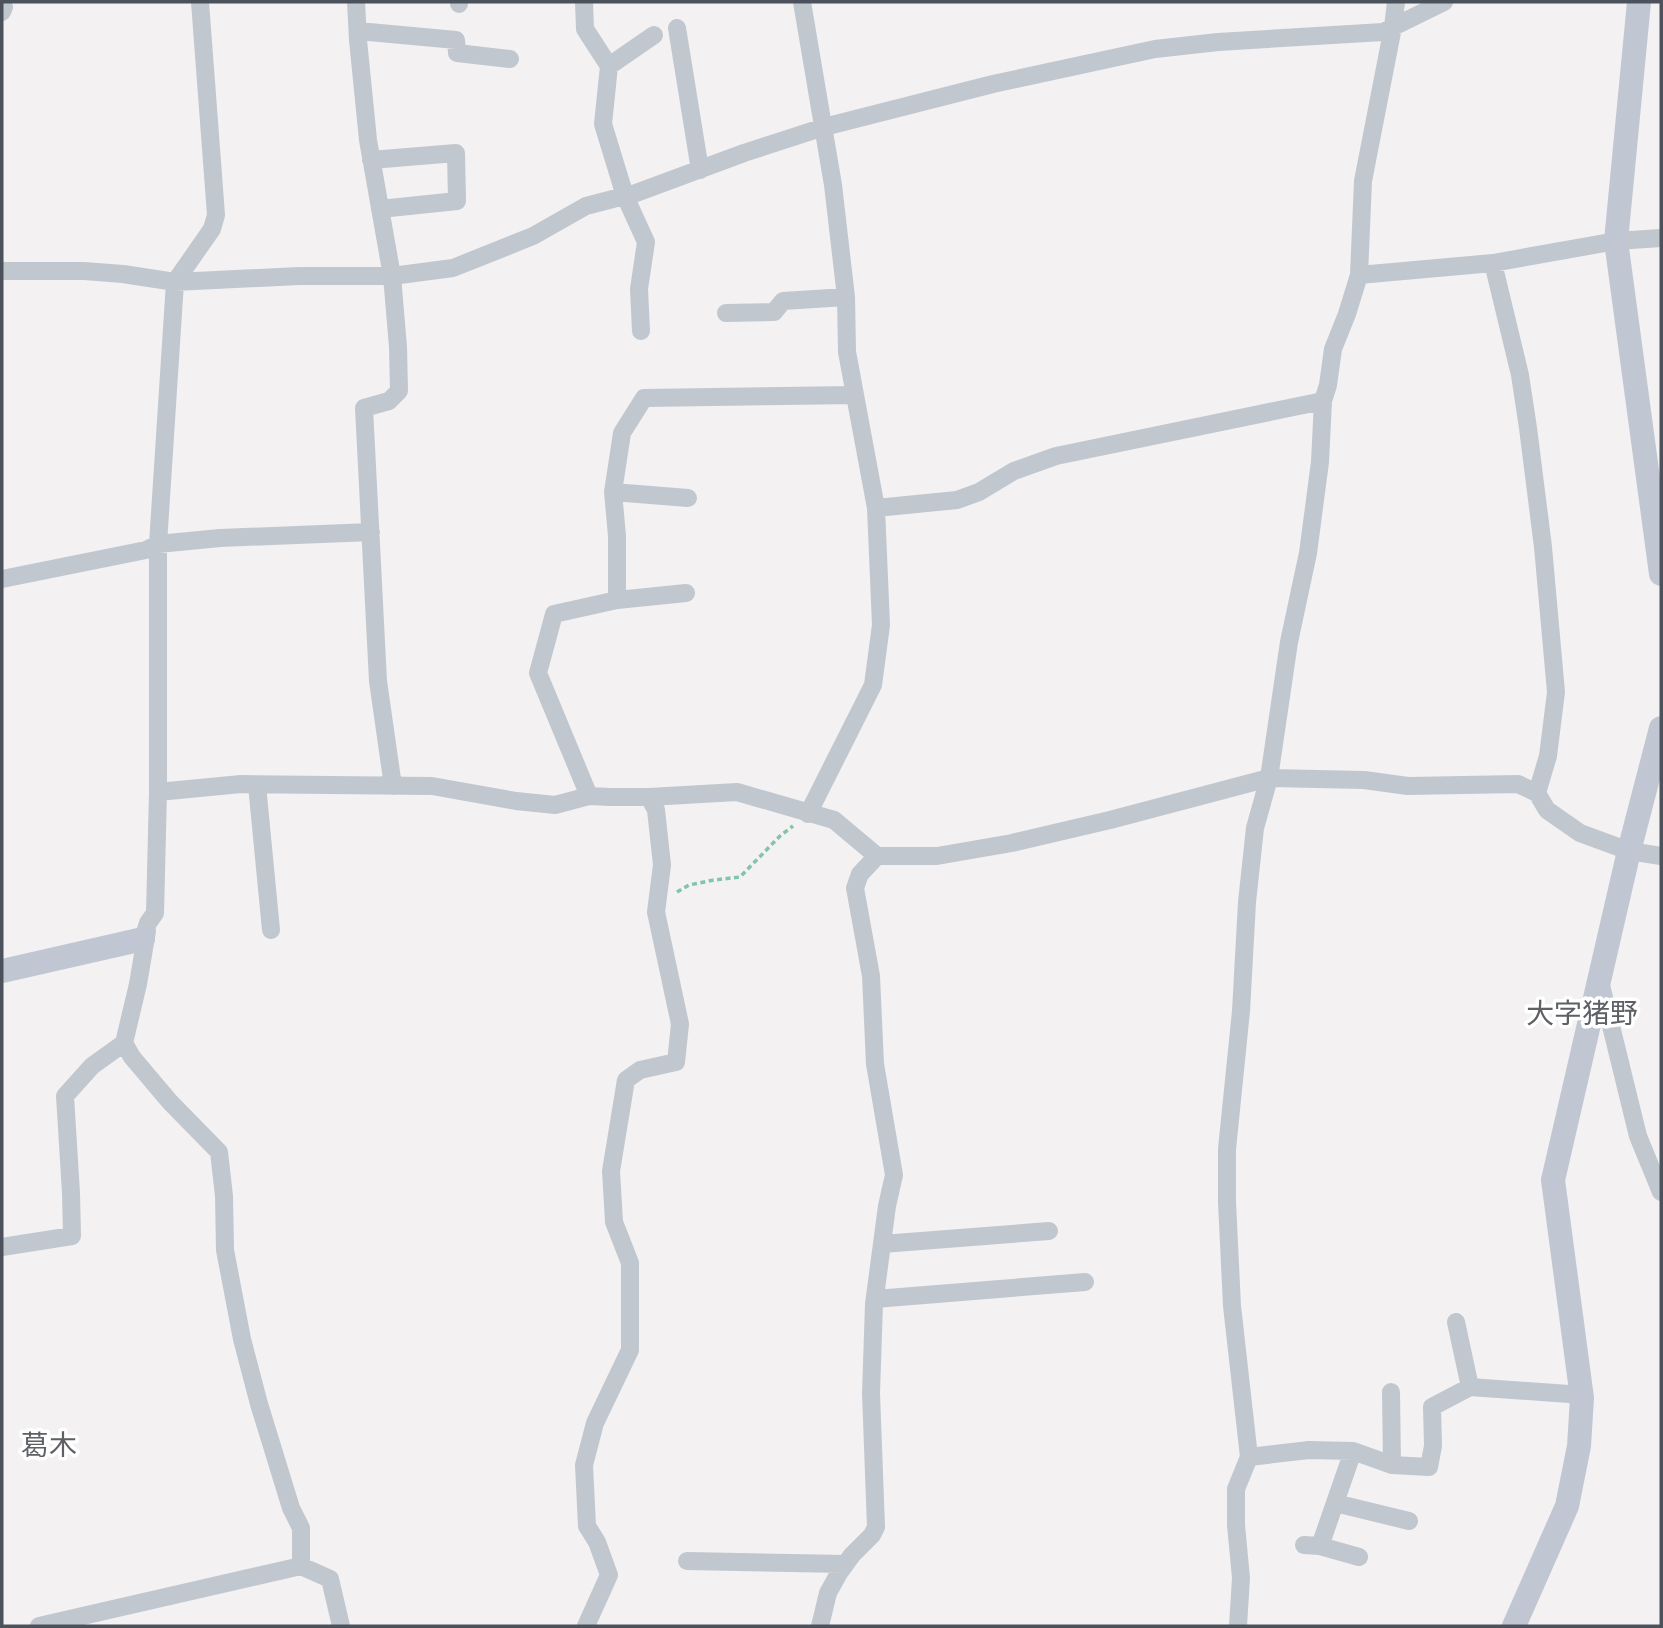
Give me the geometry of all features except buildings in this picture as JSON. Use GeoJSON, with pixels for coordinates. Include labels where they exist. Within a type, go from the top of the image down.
{"type":"FeatureCollection","features":[{"type":"Feature","properties":{"kind":"street"},"geometry":{"type":"LineString","coordinates":[[2,2],[2,12]]}},
{"type":"Feature","properties":{"kind":"street"},"geometry":{"type":"LineString","coordinates":[[2,1247],[72,1236],[65,1096],[92,1066],[124,1044],[138,985],[146,931],[155,913],[158,544],[175,282],[212,229],[216,215],[200,2]]}},
{"type":"Feature","properties":{"kind":"street"},"geometry":{"type":"LineString","coordinates":[[356,2],[368,140],[392,276],[398,347],[399,391],[389,401],[364,408],[378,681],[393,786]]}},
{"type":"Feature","properties":{"kind":"street"},"geometry":{"type":"LineString","coordinates":[[584,2],[585,29],[609,66],[603,124],[625,196],[646,242],[639,289],[641,331]]}},
{"type":"Feature","properties":{"kind":"street"},"geometry":{"type":"LineString","coordinates":[[802,2],[833,185],[846,297],[847,352],[876,508],[881,625],[873,685],[808,814]]}},
{"type":"Feature","properties":{"kind":"street"},"geometry":{"type":"LineString","coordinates":[[1238,1626],[1241,1578],[1236,1489],[1249,1457],[1232,1306],[1227,1149],[1241,1011],[1247,902],[1255,828],[1269,778],[1289,642],[1308,554],[1320,462],[1323,401],[1333,349],[1359,275],[1363,181],[1396,2]]}},
{"type":"Feature","properties":{"kind":"street"},"geometry":{"type":"LineString","coordinates":[[2,271],[84,271],[175,282],[299,276],[392,276],[453,268],[533,236],[586,206],[625,196],[824,127],[993,84],[1155,49],[1218,42],[1383,32],[1444,2]]}},
{"type":"Feature","properties":{"kind":"street"},"geometry":{"type":"LineString","coordinates":[[1639,2],[1616,240],[1661,574]]}},
{"type":"Feature","properties":{"kind":"street"},"geometry":{"type":"LineString","coordinates":[[677,28],[700,170]]}},
{"type":"Feature","properties":{"kind":"street"},"geometry":{"type":"LineString","coordinates":[[358,32],[456,40],[457,53],[510,60]]}},
{"type":"Feature","properties":{"kind":"street"},"geometry":{"type":"LineString","coordinates":[[609,66],[654,36]]}},
{"type":"Feature","properties":{"kind":"street"},"geometry":{"type":"LineString","coordinates":[[371,160],[456,153],[457,201],[380,209]]}},
{"type":"Feature","properties":{"kind":"street"},"geometry":{"type":"LineString","coordinates":[[1359,275],[1493,263],[1616,240],[1661,238]]}},
{"type":"Feature","properties":{"kind":"street"},"geometry":{"type":"LineString","coordinates":[[1493,263],[1520,375],[1528,428],[1543,547],[1556,692],[1548,756],[1537,793]]}},
{"type":"Feature","properties":{"kind":"street"},"geometry":{"type":"LineString","coordinates":[[726,313],[774,312],[783,301],[846,297]]}},
{"type":"Feature","properties":{"kind":"street"},"geometry":{"type":"LineString","coordinates":[[617,600],[617,536],[613,492],[622,433],[644,398],[855,395]]}},
{"type":"Feature","properties":{"kind":"street"},"geometry":{"type":"LineString","coordinates":[[876,508],[957,500],[979,492],[1014,471],[1056,456],[1323,401]]}},
{"type":"Feature","properties":{"kind":"street"},"geometry":{"type":"LineString","coordinates":[[613,492],[688,498]]}},
{"type":"Feature","properties":{"kind":"street"},"geometry":{"type":"LineString","coordinates":[[2,579],[146,550],[158,544],[220,538],[371,532]]}},
{"type":"Feature","properties":{"kind":"street"},"geometry":{"type":"LineString","coordinates":[[589,796],[538,673],[554,614],[617,600],[686,593]]}},
{"type":"Feature","properties":{"kind":"street"},"geometry":{"type":"LineString","coordinates":[[1514,1626],[1567,1506],[1579,1446],[1582,1398],[1553,1180],[1629,851],[1661,727]]}},
{"type":"Feature","properties":{"kind":"street"},"geometry":{"type":"LineString","coordinates":[[158,792],[241,784],[432,786],[555,805],[589,796],[649,797],[737,792],[834,820],[877,856],[937,856],[1012,843],[1110,820],[1269,778],[1364,780],[1408,786],[1518,784],[1537,793],[1547,810],[1580,833],[1629,851],[1661,856]]}},
{"type":"Feature","properties":{"kind":"street"},"geometry":{"type":"LineString","coordinates":[[257,785],[271,930]]}},
{"type":"Feature","properties":{"kind":"street"},"geometry":{"type":"LineString","coordinates":[[586,1626],[609,1575],[597,1542],[587,1526],[584,1465],[595,1423],[630,1350],[630,1263],[614,1222],[611,1171],[626,1080],[640,1070],[676,1062],[680,1024],[656,912],[662,865],[656,810],[649,797]]}},
{"type":"Feature","properties":{"kind":"street"},"geometry":{"type":"LineString","coordinates":[[820,1626],[828,1592],[845,1564],[876,1527],[871,1393],[875,1299],[887,1206],[894,1175],[875,1064],[871,976],[855,888],[860,874],[877,856]]}},
{"type":"Feature","properties":{"kind":"street"},"geometry":{"type":"LineString","coordinates":[[2,971],[146,931]]}},
{"type":"Feature","properties":{"kind":"street"},"geometry":{"type":"LineString","coordinates":[[1600,979],[1638,1136],[1661,1192]]}},
{"type":"Feature","properties":{"kind":"street"},"geometry":{"type":"LineString","coordinates":[[124,1044],[170,1102],[219,1152],[225,1250],[242,1339],[291,1508],[301,1528],[301,1566]]}},
{"type":"Feature","properties":{"kind":"street"},"geometry":{"type":"LineString","coordinates":[[882,1244],[1049,1231]]}},
{"type":"Feature","properties":{"kind":"street"},"geometry":{"type":"LineString","coordinates":[[875,1299],[1084,1282]]}},
{"type":"Feature","properties":{"kind":"street"},"geometry":{"type":"LineString","coordinates":[[1456,1322],[1470,1387]]}},
{"type":"Feature","properties":{"kind":"street"},"geometry":{"type":"LineString","coordinates":[[1249,1457],[1309,1450],[1353,1451],[1392,1465],[1429,1467],[1433,1446],[1432,1407],[1470,1387],[1569,1394],[1582,1398]]}},
{"type":"Feature","properties":{"kind":"street"},"geometry":{"type":"LineString","coordinates":[[1391,1391],[1392,1465]]}},
{"type":"Feature","properties":{"kind":"street"},"geometry":{"type":"LineString","coordinates":[[1353,1451],[1335,1503],[1312,1546],[1359,1557]]}},
{"type":"Feature","properties":{"kind":"street"},"geometry":{"type":"LineString","coordinates":[[1335,1503],[1409,1521]]}},
{"type":"Feature","properties":{"kind":"street"},"geometry":{"type":"LineString","coordinates":[[687,1561],[845,1564]]}},
{"type":"Feature","properties":{"kind":"street"},"geometry":{"type":"LineString","coordinates":[[40,1626],[301,1566],[330,1579],[341,1626]]}},
{"type":"Feature","properties":{"kind":"path"},"geometry":{"type":"LineString","coordinates":[[657,901],[689,886],[740,877],[780,836],[808,814]]}},
{"type":"Feature","properties":{"kind":"district","name":"大字猪野"},"geometry":{"type":"Point","coordinates":[1582,1013]}},
{"type":"Feature","properties":{"kind":"district","name":"葛木"},"geometry":{"type":"Point","coordinates":[49,1445]}}]}
